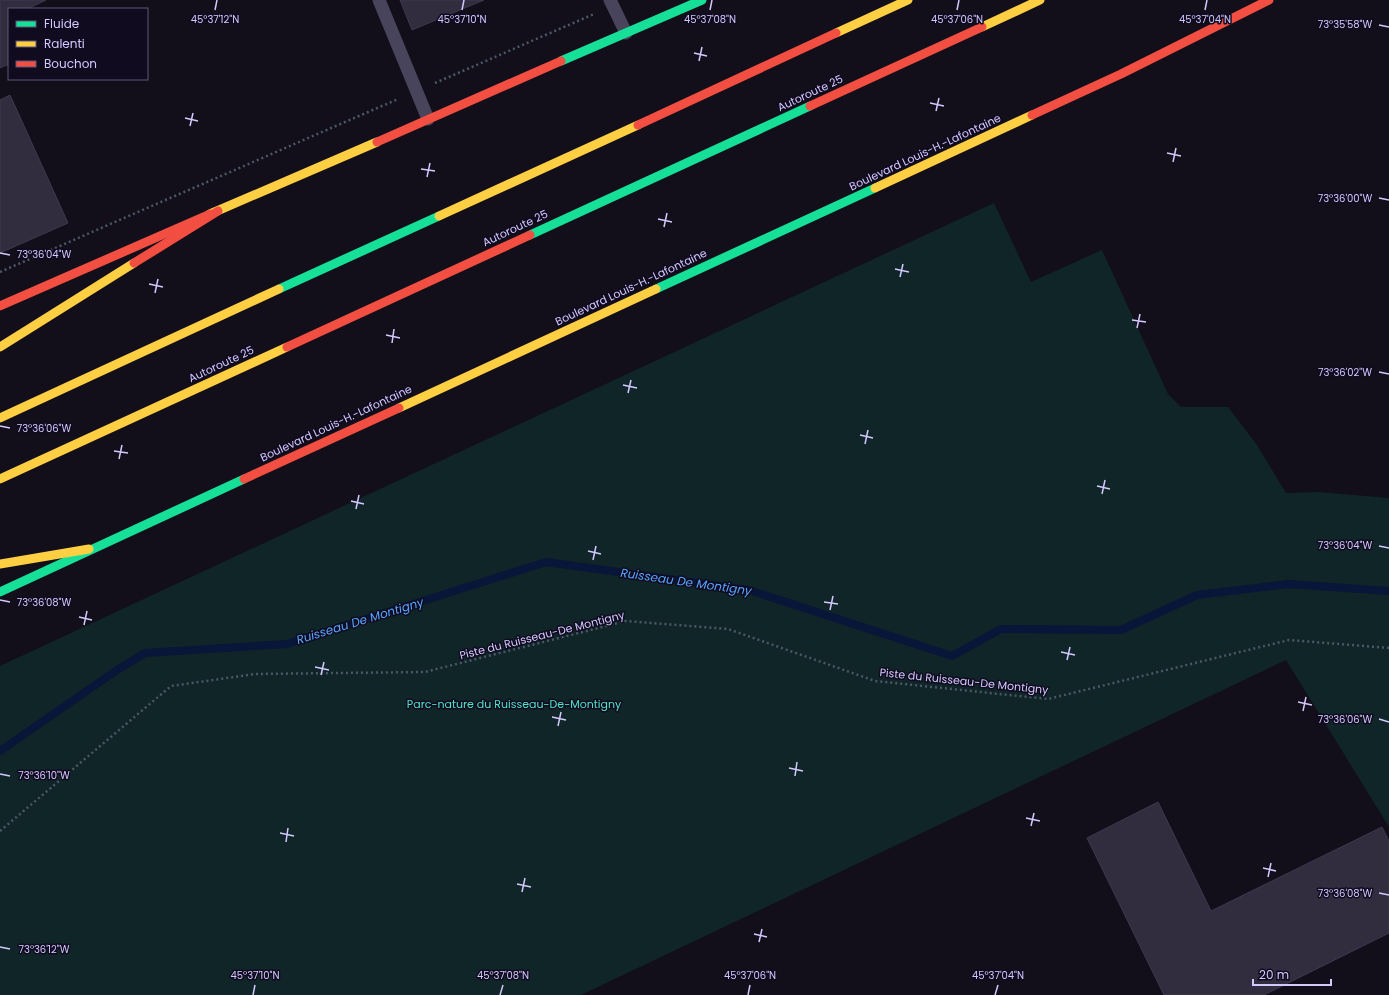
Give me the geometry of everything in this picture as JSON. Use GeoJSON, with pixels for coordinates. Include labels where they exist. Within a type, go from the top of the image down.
{"type":"FeatureCollection","features":[{"type":"Feature","properties":{"kind":"main road"},"geometry":{"type":"LineString","coordinates":[[0,306],[702,0]]}},
{"type":"Feature","properties":{"kind":"main road"},"geometry":{"type":"LineString","coordinates":[[0,418],[908,0]]}},
{"type":"Feature","properties":{"kind":"main road","name":"Autoroute 25"},"geometry":{"type":"LineString","coordinates":[[0,479],[1040,0]]}},
{"type":"Feature","properties":{"kind":"main road","name":"Boulevard Louis-H.-Lafontaine"},"geometry":{"type":"LineString","coordinates":[[0,592],[90,549],[1121,74],[1269,0]]}},
{"type":"Feature","properties":{"kind":"main road"},"geometry":{"type":"LineString","coordinates":[[0,347],[218,211]]}},
{"type":"Feature","properties":{"kind":"main road"},"geometry":{"type":"LineString","coordinates":[[0,564],[90,549]]}},
{"type":"Feature","properties":{"kind":"lane"},"geometry":{"type":"LineString","coordinates":[[379,0],[428,119]]}},
{"type":"Feature","properties":{"kind":"lane"},"geometry":{"type":"LineString","coordinates":[[610,0],[626,33]]}},
{"type":"Feature","properties":{"kind":"path"},"geometry":{"type":"LineString","coordinates":[[435,83],[588,17]]}},
{"type":"Feature","properties":{"kind":"path"},"geometry":{"type":"LineString","coordinates":[[0,272],[398,99]]}},
{"type":"Feature","properties":{"kind":"path","name":"Piste du Ruisseau-De Montigny"},"geometry":{"type":"LineString","coordinates":[[0,832],[171,686],[255,674],[425,672],[626,620],[728,629],[875,681],[1048,699],[1289,640],[1389,648]]}},
{"type":"Feature","properties":{"kind":"green space","name":"Parc-nature du Ruisseau-De-Montigny"},"geometry":{"type":"Polygon","coordinates":[[[994,203],[1031,282],[1102,250],[1168,394],[1181,407],[1228,407],[1257,445],[1286,493],[1319,492],[1389,498],[1389,827],[1286,660],[581,995],[0,995],[0,666],[994,203]]]}},
{"type":"Feature","properties":{"kind":"building"},"geometry":{"type":"Polygon","coordinates":[[[0,0],[46,0],[29,8],[8,8],[8,64],[0,68],[0,0]]]}},
{"type":"Feature","properties":{"kind":"building"},"geometry":{"type":"Polygon","coordinates":[[[400,0],[484,0],[412,30],[400,0]]]}},
{"type":"Feature","properties":{"kind":"building"},"geometry":{"type":"Polygon","coordinates":[[[10,95],[68,223],[0,253],[0,100],[10,95]]]}},
{"type":"Feature","properties":{"kind":"building"},"geometry":{"type":"Polygon","coordinates":[[[1158,802],[1211,911],[1382,827],[1389,841],[1389,933],[1264,995],[1164,995],[1087,838],[1158,802]]]}},
{"type":"Feature","properties":{"kind":"waterway","name":"Ruisseau De Montigny"},"geometry":{"type":"LineString","coordinates":[[0,751],[117,670],[145,653],[287,644],[546,562],[749,590],[952,656],[1001,629],[1121,630],[1197,595],[1288,584],[1389,591]]}},
{"type":"Feature","properties":{"kind":"traffic: fast"},"geometry":{"type":"LineString","coordinates":[[561,61],[702,0]]}},
{"type":"Feature","properties":{"kind":"traffic: fast"},"geometry":{"type":"LineString","coordinates":[[530,235],[810,106]]}},
{"type":"Feature","properties":{"kind":"traffic: fast"},"geometry":{"type":"LineString","coordinates":[[656,289],[875,188]]}},
{"type":"Feature","properties":{"kind":"traffic: fast"},"geometry":{"type":"LineString","coordinates":[[279,289],[439,216]]}},
{"type":"Feature","properties":{"kind":"traffic: fast"},"geometry":{"type":"LineString","coordinates":[[0,592],[244,479]]}},
{"type":"Feature","properties":{"kind":"traffic: slow"},"geometry":{"type":"LineString","coordinates":[[836,33],[908,0]]}},
{"type":"Feature","properties":{"kind":"traffic: slow"},"geometry":{"type":"LineString","coordinates":[[982,27],[1040,0]]}},
{"type":"Feature","properties":{"kind":"traffic: slow"},"geometry":{"type":"LineString","coordinates":[[875,188],[1032,115]]}},
{"type":"Feature","properties":{"kind":"traffic: slow"},"geometry":{"type":"LineString","coordinates":[[439,216],[638,125]]}},
{"type":"Feature","properties":{"kind":"traffic: slow"},"geometry":{"type":"LineString","coordinates":[[210,214],[377,142]]}},
{"type":"Feature","properties":{"kind":"traffic: slow"},"geometry":{"type":"LineString","coordinates":[[0,347],[134,263]]}},
{"type":"Feature","properties":{"kind":"traffic: slow"},"geometry":{"type":"LineString","coordinates":[[0,418],[279,289]]}},
{"type":"Feature","properties":{"kind":"traffic: slow"},"geometry":{"type":"LineString","coordinates":[[399,408],[656,289]]}},
{"type":"Feature","properties":{"kind":"traffic: slow"},"geometry":{"type":"LineString","coordinates":[[0,479],[287,347]]}},
{"type":"Feature","properties":{"kind":"traffic: slow"},"geometry":{"type":"LineString","coordinates":[[0,564],[89,549]]}},
{"type":"Feature","properties":{"kind":"traffic: jam"},"geometry":{"type":"LineString","coordinates":[[1032,115],[1121,74],[1269,0]]}},
{"type":"Feature","properties":{"kind":"traffic: jam"},"geometry":{"type":"LineString","coordinates":[[810,106],[982,27]]}},
{"type":"Feature","properties":{"kind":"traffic: jam"},"geometry":{"type":"LineString","coordinates":[[638,125],[836,33]]}},
{"type":"Feature","properties":{"kind":"traffic: jam"},"geometry":{"type":"LineString","coordinates":[[377,142],[561,61]]}},
{"type":"Feature","properties":{"kind":"traffic: jam"},"geometry":{"type":"LineString","coordinates":[[134,263],[218,211]]}},
{"type":"Feature","properties":{"kind":"traffic: jam"},"geometry":{"type":"LineString","coordinates":[[0,306],[210,214]]}},
{"type":"Feature","properties":{"kind":"traffic: jam"},"geometry":{"type":"LineString","coordinates":[[287,347],[530,235]]}},
{"type":"Feature","properties":{"kind":"traffic: jam"},"geometry":{"type":"LineString","coordinates":[[244,479],[399,408]]}}]}
